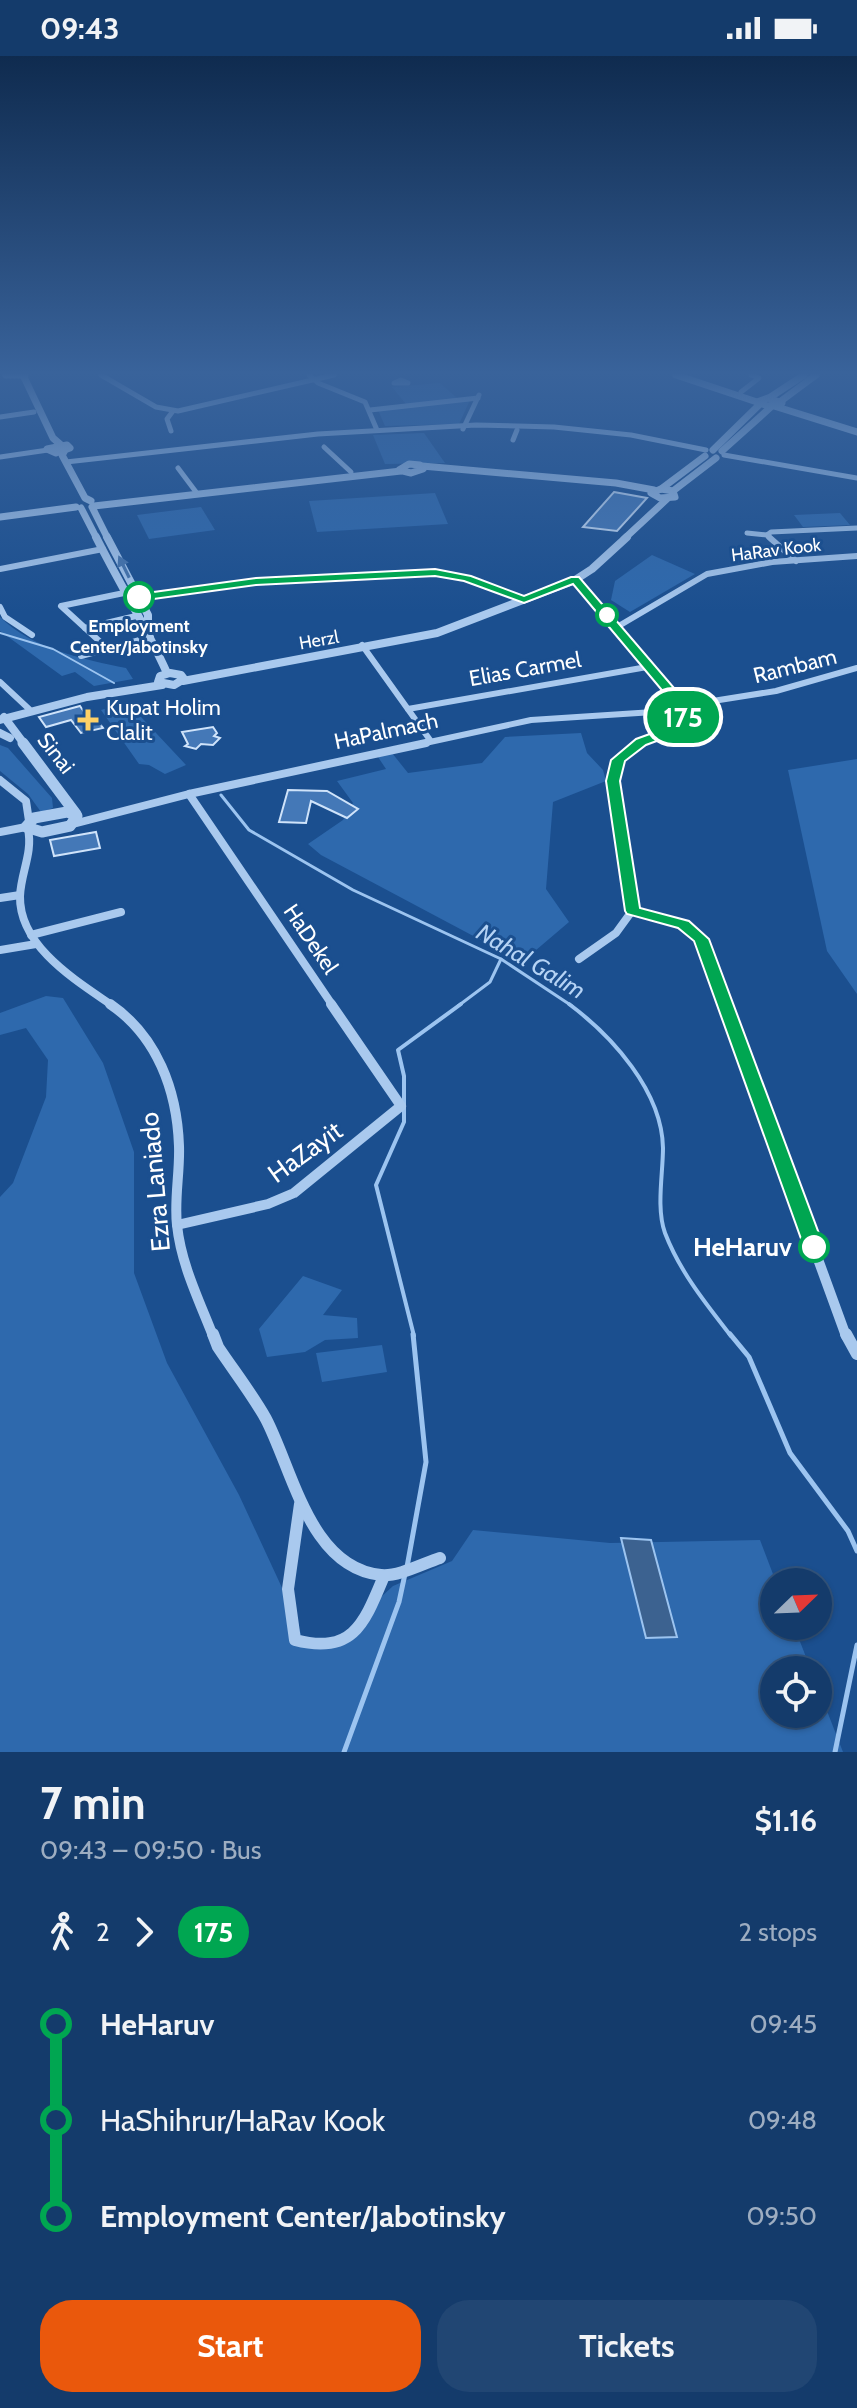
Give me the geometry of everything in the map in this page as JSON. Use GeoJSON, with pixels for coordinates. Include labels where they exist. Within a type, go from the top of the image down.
{"type":"FeatureCollection","features":[{"type":"Feature","properties":{"kind":"street"},"geometry":{"type":"LineString","coordinates":[[0,457],[20,454]]}},
{"type":"Feature","properties":{"kind":"street"},"geometry":{"type":"LineString","coordinates":[[52,454],[136,616],[150,633],[167,673],[182,678]]}},
{"type":"Feature","properties":{"kind":"street"},"geometry":{"type":"LineString","coordinates":[[62,454],[85,498],[93,504],[148,615],[150,633]]}},
{"type":"Feature","properties":{"kind":"street"},"geometry":{"type":"LineString","coordinates":[[68,466],[151,454]]}},
{"type":"Feature","properties":{"kind":"street"},"geometry":{"type":"LineString","coordinates":[[332,454],[351,472]]}},
{"type":"Feature","properties":{"kind":"street","name":"Herzl"},"geometry":{"type":"LineString","coordinates":[[575,580],[656,493],[710,454]]}},
{"type":"Feature","properties":{"kind":"street","name":"Herzl"},"geometry":{"type":"LineString","coordinates":[[160,682],[437,633],[575,580],[592,569],[667,499],[676,495],[673,491],[711,454]]}},
{"type":"Feature","properties":{"kind":"street"},"geometry":{"type":"LineString","coordinates":[[719,454],[857,478]]}},
{"type":"Feature","properties":{"kind":"street"},"geometry":{"type":"LineString","coordinates":[[0,515],[400,469],[409,464],[422,468],[656,493],[673,491]]}},
{"type":"Feature","properties":{"kind":"street"},"geometry":{"type":"LineString","coordinates":[[178,468],[196,492]]}},
{"type":"Feature","properties":{"kind":"street"},"geometry":{"type":"LineString","coordinates":[[93,504],[351,472],[400,469]]}},
{"type":"Feature","properties":{"kind":"street"},"geometry":{"type":"LineString","coordinates":[[656,493],[667,499]]}},
{"type":"Feature","properties":{"kind":"street"},"geometry":{"type":"LineString","coordinates":[[767,535],[771,532],[857,528]]}},
{"type":"Feature","properties":{"kind":"street"},"geometry":{"type":"LineString","coordinates":[[747,533],[767,535],[796,561]]}},
{"type":"Feature","properties":{"kind":"street"},"geometry":{"type":"LineString","coordinates":[[0,569],[103,549]]}},
{"type":"Feature","properties":{"kind":"street","name":"HaRav Kook"},"geometry":{"type":"LineString","coordinates":[[617,627],[637,618],[694,580],[735,567],[857,556]]}},
{"type":"Feature","properties":{"kind":"street"},"geometry":{"type":"LineString","coordinates":[[139,597],[256,582],[435,573],[467,578],[524,600]]}},
{"type":"Feature","properties":{"kind":"street"},"geometry":{"type":"LineString","coordinates":[[575,580],[679,702],[668,706],[669,711],[684,717],[698,713],[694,704]]}},
{"type":"Feature","properties":{"kind":"street"},"geometry":{"type":"LineString","coordinates":[[108,649],[61,606],[124,593]]}},
{"type":"Feature","properties":{"kind":"street"},"geometry":{"type":"LineString","coordinates":[[0,607],[5,617],[32,635]]}},
{"type":"Feature","properties":{"kind":"street"},"geometry":{"type":"LineString","coordinates":[[85,628],[136,616]]}},
{"type":"Feature","properties":{"kind":"street"},"geometry":{"type":"LineString","coordinates":[[81,656],[150,633]]}},
{"type":"Feature","properties":{"kind":"street"},"geometry":{"type":"LineString","coordinates":[[363,646],[430,740]]}},
{"type":"Feature","properties":{"kind":"street","name":"Elias Carmel"},"geometry":{"type":"LineString","coordinates":[[408,709],[647,667]]}},
{"type":"Feature","properties":{"kind":"street","name":"Rambam"},"geometry":{"type":"LineString","coordinates":[[679,702],[694,704],[776,691],[857,668]]}},
{"type":"Feature","properties":{"kind":"street"},"geometry":{"type":"LineString","coordinates":[[848,672],[857,674]]}},
{"type":"Feature","properties":{"kind":"street"},"geometry":{"type":"LineString","coordinates":[[2,720],[87,697],[160,682],[167,673]]}},
{"type":"Feature","properties":{"kind":"street"},"geometry":{"type":"LineString","coordinates":[[0,682],[29,709]]}},
{"type":"Feature","properties":{"kind":"street"},"geometry":{"type":"LineString","coordinates":[[2,720],[69,697],[160,682]]}},
{"type":"Feature","properties":{"kind":"street","name":"HaPalmach"},"geometry":{"type":"LineString","coordinates":[[75,818],[115,812],[531,720],[669,711]]}},
{"type":"Feature","properties":{"kind":"street"},"geometry":{"type":"LineString","coordinates":[[579,959],[611,938],[627,923],[632,911],[613,781],[618,760],[641,742],[677,729],[684,717]]}},
{"type":"Feature","properties":{"kind":"street","name":"Sinai"},"geometry":{"type":"LineString","coordinates":[[2,720],[5,736],[58,798],[60,803],[56,813]]}},
{"type":"Feature","properties":{"kind":"street","name":"Sinai"},"geometry":{"type":"LineString","coordinates":[[2,720],[75,818]]}},
{"type":"Feature","properties":{"kind":"street"},"geometry":{"type":"LineString","coordinates":[[0,780],[23,795],[31,809],[28,825],[31,845],[20,895],[33,939]]}},
{"type":"Feature","properties":{"kind":"street","name":"HaDekel"},"geometry":{"type":"LineString","coordinates":[[189,794],[401,1106]]}},
{"type":"Feature","properties":{"kind":"street"},"geometry":{"type":"LineString","coordinates":[[0,832],[56,813],[75,818]]}},
{"type":"Feature","properties":{"kind":"street"},"geometry":{"type":"LineString","coordinates":[[31,845],[43,832],[75,818]]}},
{"type":"Feature","properties":{"kind":"street"},"geometry":{"type":"LineString","coordinates":[[28,825],[43,832]]}},
{"type":"Feature","properties":{"kind":"street"},"geometry":{"type":"LineString","coordinates":[[0,898],[20,895]]}},
{"type":"Feature","properties":{"kind":"street"},"geometry":{"type":"LineString","coordinates":[[632,911],[662,916],[684,925],[701,939],[848,1340],[857,1354]]}},
{"type":"Feature","properties":{"kind":"street"},"geometry":{"type":"LineString","coordinates":[[0,950],[121,912]]}},
{"type":"Feature","properties":{"kind":"street","name":"Ezra Laniado"},"geometry":{"type":"LineString","coordinates":[[33,939],[86,987],[130,1017],[159,1055],[174,1106],[179,1145],[177,1225],[188,1272],[218,1347],[266,1420],[300,1503],[332,1549],[352,1568],[384,1576]]}},
{"type":"Feature","properties":{"kind":"street","name":"HaZayit"},"geometry":{"type":"LineString","coordinates":[[177,1225],[268,1204],[294,1193],[401,1106]]}},
{"type":"Feature","properties":{"kind":"street"},"geometry":{"type":"LineString","coordinates":[[300,1503],[288,1589],[295,1640],[336,1644],[350,1636],[375,1599],[384,1576],[440,1558]]}},
{"type":"Feature","properties":{"kind":"shaded area"},"geometry":{"type":"Polygon","coordinates":[[[381,454],[439,454],[445,463],[385,464],[381,454]]]}},
{"type":"Feature","properties":{"kind":"shaded area"},"geometry":{"type":"Polygon","coordinates":[[[435,493],[448,524],[317,532],[309,501],[435,493]]]}},
{"type":"Feature","properties":{"kind":"shaded area"},"geometry":{"type":"Polygon","coordinates":[[[201,507],[215,530],[149,539],[137,515],[201,507]]]}},
{"type":"Feature","properties":{"kind":"shaded area"},"geometry":{"type":"Polygon","coordinates":[[[840,513],[850,525],[803,527],[794,515],[840,513]]]}},
{"type":"Feature","properties":{"kind":"shaded area"},"geometry":{"type":"Polygon","coordinates":[[[652,555],[695,574],[630,612],[611,600],[615,581],[652,555]]]}},
{"type":"Feature","properties":{"kind":"shaded area"},"geometry":{"type":"Polygon","coordinates":[[[0,617],[43,645],[76,657],[126,668],[133,679],[94,686],[75,672],[62,676],[0,631],[0,617]]]}},
{"type":"Feature","properties":{"kind":"shaded area"},"geometry":{"type":"Polygon","coordinates":[[[127,702],[186,765],[165,774],[149,765],[139,764],[101,710],[127,702]]]}},
{"type":"Feature","properties":{"kind":"shaded area"},"geometry":{"type":"Polygon","coordinates":[[[581,733],[587,753],[603,770],[606,781],[553,802],[546,889],[569,922],[522,962],[321,855],[308,844],[343,820],[353,803],[337,781],[386,769],[378,757],[392,753],[408,773],[482,763],[505,737],[581,733]]]}},
{"type":"Feature","properties":{"kind":"shaded area"},"geometry":{"type":"Polygon","coordinates":[[[0,745],[8,748],[52,798],[53,808],[41,812],[28,794],[0,771],[0,745]]]}},
{"type":"Feature","properties":{"kind":"shaded area"},"geometry":{"type":"Polygon","coordinates":[[[857,759],[857,994],[827,951],[788,770],[857,759]]]}},
{"type":"Feature","properties":{"kind":"shaded area"},"geometry":{"type":"Polygon","coordinates":[[[46,996],[63,998],[103,1063],[134,1152],[134,1273],[167,1363],[239,1495],[296,1618],[303,1641],[335,1640],[360,1628],[381,1597],[393,1586],[452,1561],[473,1530],[610,1543],[760,1540],[771,1568],[760,1568],[760,1640],[799,1640],[806,1656],[760,1656],[760,1728],[832,1728],[832,1724],[843,1752],[0,1752],[0,1197],[13,1183],[46,1097],[48,1060],[26,1028],[0,1035],[0,1013],[46,996]]]}},
{"type":"Feature","properties":{"kind":"shaded area"},"geometry":{"type":"Polygon","coordinates":[[[303,1276],[342,1290],[323,1315],[357,1318],[358,1338],[325,1340],[305,1352],[267,1357],[259,1329],[303,1276]]]}},
{"type":"Feature","properties":{"kind":"shaded area"},"geometry":{"type":"Polygon","coordinates":[[[382,1345],[387,1372],[322,1382],[316,1353],[382,1345]]]}},
{"type":"Feature","properties":{"kind":"shaded area"},"geometry":{"type":"Polygon","coordinates":[[[621,1538],[651,1540],[677,1637],[646,1638],[621,1538]]]}},
{"type":"Feature","properties":{"kind":"building"},"geometry":{"type":"Polygon","coordinates":[[[614,492],[647,498],[617,531],[583,527],[614,492]]]}},
{"type":"Feature","properties":{"kind":"building"},"geometry":{"type":"Polygon","coordinates":[[[80,706],[89,719],[95,718],[103,728],[81,733],[71,720],[46,727],[39,717],[80,706]]]}},
{"type":"Feature","properties":{"kind":"building"},"geometry":{"type":"Polygon","coordinates":[[[213,727],[217,733],[214,736],[220,738],[213,745],[201,744],[196,749],[185,746],[188,744],[182,732],[213,727]]]}},
{"type":"Feature","properties":{"kind":"building"},"geometry":{"type":"Polygon","coordinates":[[[288,790],[327,791],[358,809],[347,818],[311,801],[306,823],[279,822],[288,790]]]}},
{"type":"Feature","properties":{"kind":"building"},"geometry":{"type":"Polygon","coordinates":[[[96,832],[100,848],[54,856],[50,840],[96,832]]]}},
{"type":"Feature","properties":{"kind":"waterway","name":"Nahal Galim"},"geometry":{"type":"LineString","coordinates":[[0,633],[53,649],[114,683]]}},
{"type":"Feature","properties":{"kind":"waterway","name":"Nahal Galim"},"geometry":{"type":"LineString","coordinates":[[221,795],[249,830],[353,890],[501,959]]}},
{"type":"Feature","properties":{"kind":"waterway"},"geometry":{"type":"LineString","coordinates":[[458,1006],[490,982],[501,959]]}},
{"type":"Feature","properties":{"kind":"waterway","name":"Nahal Galim"},"geometry":{"type":"LineString","coordinates":[[501,959],[569,1004]]}},
{"type":"Feature","properties":{"kind":"waterway"},"geometry":{"type":"LineString","coordinates":[[414,1336],[376,1185],[404,1122],[404,1076],[398,1050],[461,1004]]}},
{"type":"Feature","properties":{"kind":"waterway","name":"Nahal Galim"},"geometry":{"type":"LineString","coordinates":[[569,1004],[602,1032],[632,1067],[654,1106],[663,1148],[660,1202],[665,1233],[686,1274],[731,1336]]}},
{"type":"Feature","properties":{"kind":"waterway"},"geometry":{"type":"LineString","coordinates":[[407,1567],[426,1462],[413,1334]]}},
{"type":"Feature","properties":{"kind":"waterway","name":"Nahal Galim"},"geometry":{"type":"LineString","coordinates":[[730,1334],[749,1357],[790,1453],[848,1531],[857,1551]]}},
{"type":"Feature","properties":{"kind":"waterway"},"geometry":{"type":"LineString","coordinates":[[344,1752],[399,1602],[405,1574]]}},
{"type":"Feature","properties":{"kind":"waterway","name":"Nahal Galim"},"geometry":{"type":"LineString","coordinates":[[835,1752],[857,1645]]}},
{"type":"Feature","properties":{"kind":"bus line","name":"175"},"geometry":{"type":"LineString","coordinates":[[139,597],[290,579],[435,573],[467,578],[524,600],[575,580],[679,702],[668,706],[669,711],[684,717],[677,729],[641,742],[618,760],[613,781],[632,911],[662,916],[684,925],[701,939],[814,1247]]}},
{"type":"Feature","properties":{"kind":"place","name":"Employment Center/Jabotinsky"},"geometry":{"type":"Point","coordinates":[139,597]}},
{"type":"Feature","properties":{"kind":"place","name":"Kupat Holim Clalit"},"geometry":{"type":"Point","coordinates":[88,720]}},
{"type":"Feature","properties":{"kind":"place","name":"HeHaruv"},"geometry":{"type":"Point","coordinates":[814,1247]}}]}
